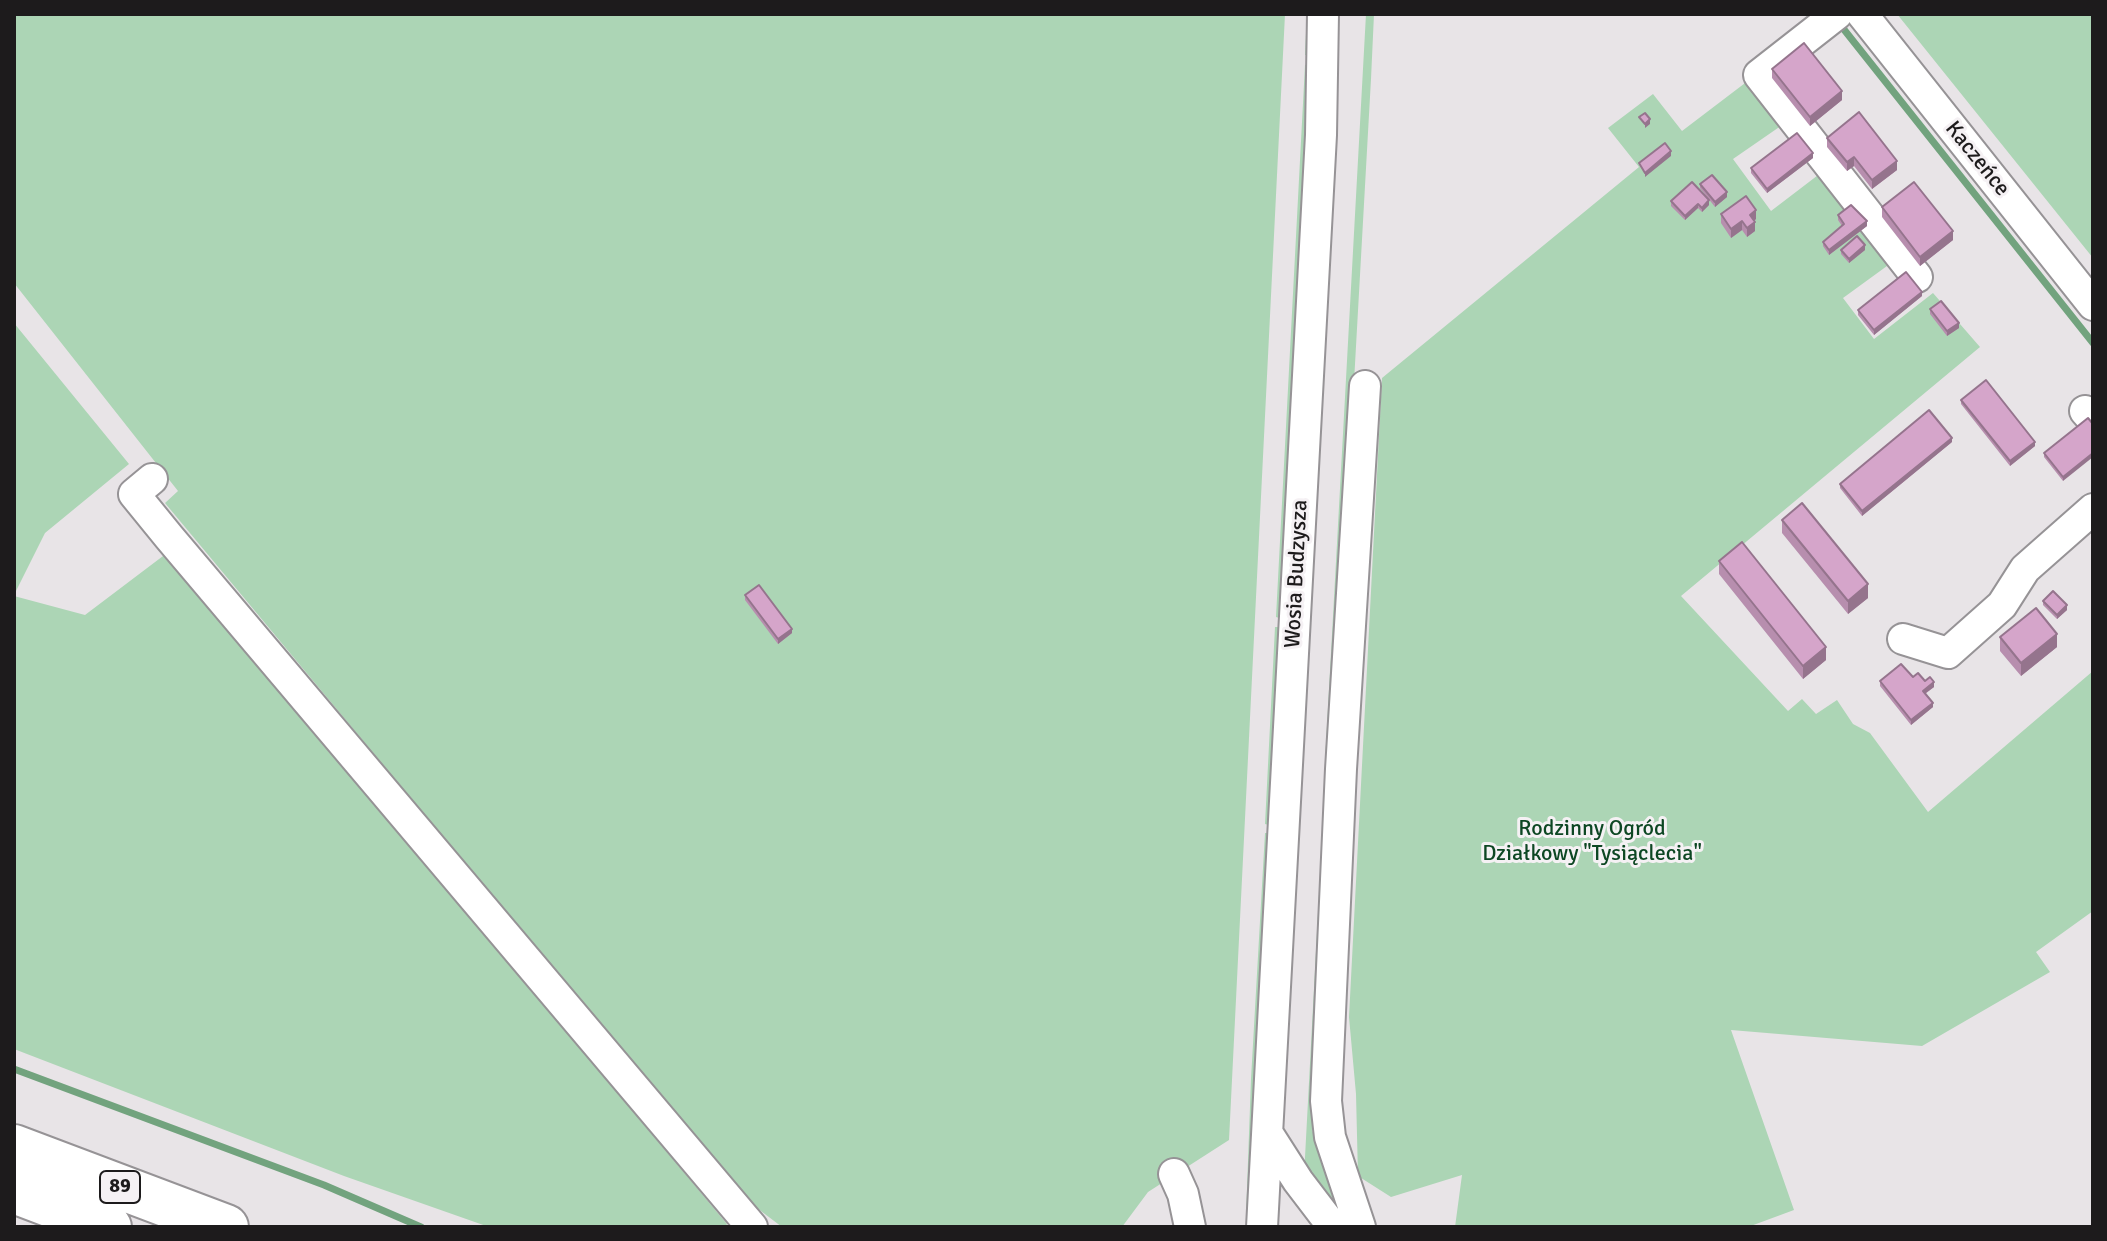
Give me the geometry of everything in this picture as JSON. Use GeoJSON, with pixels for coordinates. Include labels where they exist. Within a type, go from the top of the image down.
{"type":"FeatureCollection","features":[{"type":"Feature","properties":{"kind":"highway","name":"89"},"geometry":{"type":"LineString","coordinates":[[14,1147],[226,1227]]}},
{"type":"Feature","properties":{"kind":"highway","name":"89"},"geometry":{"type":"LineString","coordinates":[[14,1191],[109,1227]]}},
{"type":"Feature","properties":{"kind":"street","name":"Wosia Budzysza"},"geometry":{"type":"LineString","coordinates":[[1262,1227],[1321,135],[1323,14]]}},
{"type":"Feature","properties":{"kind":"street","name":"Kaczeńce"},"geometry":{"type":"LineString","coordinates":[[1862,14],[2093,305]]}},
{"type":"Feature","properties":{"kind":"street"},"geometry":{"type":"LineString","coordinates":[[1830,20],[1759,75],[1917,277]]}},
{"type":"Feature","properties":{"kind":"street"},"geometry":{"type":"LineString","coordinates":[[1360,1227],[1330,1137],[1326,1101],[1342,753],[1365,386]]}},
{"type":"Feature","properties":{"kind":"street"},"geometry":{"type":"LineString","coordinates":[[152,479],[134,494],[160,527],[752,1227]]}},
{"type":"Feature","properties":{"kind":"street"},"geometry":{"type":"LineString","coordinates":[[1903,639],[1948,653],[2002,605],[2025,569],[2093,509]]}},
{"type":"Feature","properties":{"kind":"street"},"geometry":{"type":"LineString","coordinates":[[1268,1134],[1327,1219],[1329,1227]]}},
{"type":"Feature","properties":{"kind":"street"},"geometry":{"type":"LineString","coordinates":[[1174,1174],[1183,1194],[1190,1227]]}},
{"type":"Feature","properties":{"kind":"green space"},"geometry":{"type":"Polygon","coordinates":[[[14,14],[1285,14],[1229,1140],[1148,1192],[1122,1227],[782,1227],[753,1205],[165,503],[178,491],[14,283],[14,14]]]}},
{"type":"Feature","properties":{"kind":"green space"},"geometry":{"type":"Polygon","coordinates":[[[1307,14],[1312,14],[1250,1210],[1246,1216],[1265,833],[1268,833],[1269,825],[1265,824],[1275,627],[1279,627],[1279,618],[1276,617],[1305,65],[1308,64],[1309,55],[1305,55],[1306,33],[1310,33],[1307,14]]]}},
{"type":"Feature","properties":{"kind":"green space"},"geometry":{"type":"Polygon","coordinates":[[[1366,14],[1374,14],[1371,79],[1312,1130],[1350,1227],[1338,1227],[1304,1176],[1324,800],[1327,800],[1328,762],[1325,762],[1366,14]]]}},
{"type":"Feature","properties":{"kind":"green space"},"geometry":{"type":"Polygon","coordinates":[[[1897,14],[2093,14],[2093,258],[1897,14]]]}},
{"type":"Feature","properties":{"kind":"green space","name":"Rodzinny Ogród Działkowy \"Tysiąclecia\""},"geometry":{"type":"Polygon","coordinates":[[[1753,77],[1788,121],[1733,159],[1771,211],[1826,169],[1898,258],[1843,298],[1874,339],[1933,293],[1980,347],[1681,596],[1788,711],[1802,699],[1816,714],[1837,700],[1853,724],[1870,733],[1928,812],[2093,671],[2093,911],[2036,952],[2050,972],[1922,1046],[1731,1030],[1794,1210],[1748,1227],[1455,1227],[1462,1175],[1391,1197],[1358,1176],[1356,1094],[1349,1017],[1382,378],[1639,167],[1608,128],[1653,94],[1682,131],[1753,77]]]}},
{"type":"Feature","properties":{"kind":"green space"},"geometry":{"type":"Polygon","coordinates":[[[14,323],[129,464],[45,533],[14,595],[14,323]]]}},
{"type":"Feature","properties":{"kind":"green space"},"geometry":{"type":"Polygon","coordinates":[[[167,553],[727,1224],[725,1227],[489,1227],[344,1176],[14,1049],[14,596],[85,615],[167,553]]]}},
{"type":"Feature","properties":{"kind":"building"},"geometry":{"type":"Polygon","coordinates":[[[1804,43],[1842,91],[1810,117],[1772,69],[1804,43]]]}},
{"type":"Feature","properties":{"kind":"building"},"geometry":{"type":"Polygon","coordinates":[[[1859,112],[1897,161],[1872,180],[1854,157],[1847,162],[1827,138],[1859,112]]]}},
{"type":"Feature","properties":{"kind":"building"},"geometry":{"type":"Polygon","coordinates":[[[1645,113],[1650,119],[1645,124],[1639,117],[1645,113]]]}},
{"type":"Feature","properties":{"kind":"building"},"geometry":{"type":"Polygon","coordinates":[[[1797,133],[1813,153],[1767,189],[1751,168],[1797,133]]]}},
{"type":"Feature","properties":{"kind":"building"},"geometry":{"type":"Polygon","coordinates":[[[1665,143],[1671,151],[1645,173],[1639,163],[1665,143]]]}},
{"type":"Feature","properties":{"kind":"building"},"geometry":{"type":"Polygon","coordinates":[[[1712,175],[1727,192],[1715,202],[1700,184],[1712,175]]]}},
{"type":"Feature","properties":{"kind":"building"},"geometry":{"type":"Polygon","coordinates":[[[1692,182],[1709,200],[1702,208],[1698,204],[1685,216],[1671,201],[1692,182]]]}},
{"type":"Feature","properties":{"kind":"building"},"geometry":{"type":"Polygon","coordinates":[[[1914,182],[1953,231],[1920,257],[1882,207],[1914,182]]]}},
{"type":"Feature","properties":{"kind":"building"},"geometry":{"type":"Polygon","coordinates":[[[1746,196],[1756,210],[1750,215],[1755,222],[1747,228],[1742,221],[1731,229],[1721,214],[1746,196]]]}},
{"type":"Feature","properties":{"kind":"building"},"geometry":{"type":"Polygon","coordinates":[[[1851,205],[1867,221],[1829,250],[1823,242],[1844,224],[1838,215],[1851,205]]]}},
{"type":"Feature","properties":{"kind":"building"},"geometry":{"type":"Polygon","coordinates":[[[1857,236],[1865,245],[1849,259],[1841,250],[1857,236]]]}},
{"type":"Feature","properties":{"kind":"building"},"geometry":{"type":"Polygon","coordinates":[[[1906,272],[1922,292],[1874,330],[1858,310],[1906,272]]]}},
{"type":"Feature","properties":{"kind":"building"},"geometry":{"type":"Polygon","coordinates":[[[1941,301],[1959,323],[1947,331],[1930,309],[1941,301]]]}},
{"type":"Feature","properties":{"kind":"building"},"geometry":{"type":"Polygon","coordinates":[[[1986,380],[2035,442],[2010,461],[1961,400],[1986,380]]]}},
{"type":"Feature","properties":{"kind":"building"},"geometry":{"type":"Polygon","coordinates":[[[1929,410],[1952,438],[1862,511],[1840,484],[1929,410]]]}},
{"type":"Feature","properties":{"kind":"building"},"geometry":{"type":"Polygon","coordinates":[[[2088,418],[2093,424],[2093,453],[2063,477],[2044,453],[2088,418]]]}},
{"type":"Feature","properties":{"kind":"building"},"geometry":{"type":"Polygon","coordinates":[[[1802,503],[1868,584],[1848,601],[1782,520],[1802,503]]]}},
{"type":"Feature","properties":{"kind":"building"},"geometry":{"type":"Polygon","coordinates":[[[1742,542],[1826,647],[1803,666],[1719,561],[1742,542]]]}},
{"type":"Feature","properties":{"kind":"building"},"geometry":{"type":"Polygon","coordinates":[[[759,585],[792,629],[778,639],[745,595],[759,585]]]}},
{"type":"Feature","properties":{"kind":"building"},"geometry":{"type":"Polygon","coordinates":[[[2053,591],[2067,605],[2057,615],[2043,601],[2053,591]]]}},
{"type":"Feature","properties":{"kind":"building"},"geometry":{"type":"Polygon","coordinates":[[[2036,608],[2057,634],[2021,663],[2000,637],[2036,608]]]}},
{"type":"Feature","properties":{"kind":"building"},"geometry":{"type":"Polygon","coordinates":[[[1901,664],[1913,677],[1918,673],[1925,681],[1930,677],[1934,682],[1923,691],[1933,703],[1911,720],[1880,681],[1901,664]]]}},
{"type":"Feature","properties":{"kind":"waterway"},"geometry":{"type":"LineString","coordinates":[[1838,22],[2093,343]]}},
{"type":"Feature","properties":{"kind":"waterway"},"geometry":{"type":"LineString","coordinates":[[14,1069],[324,1185],[421,1227]]}}]}
